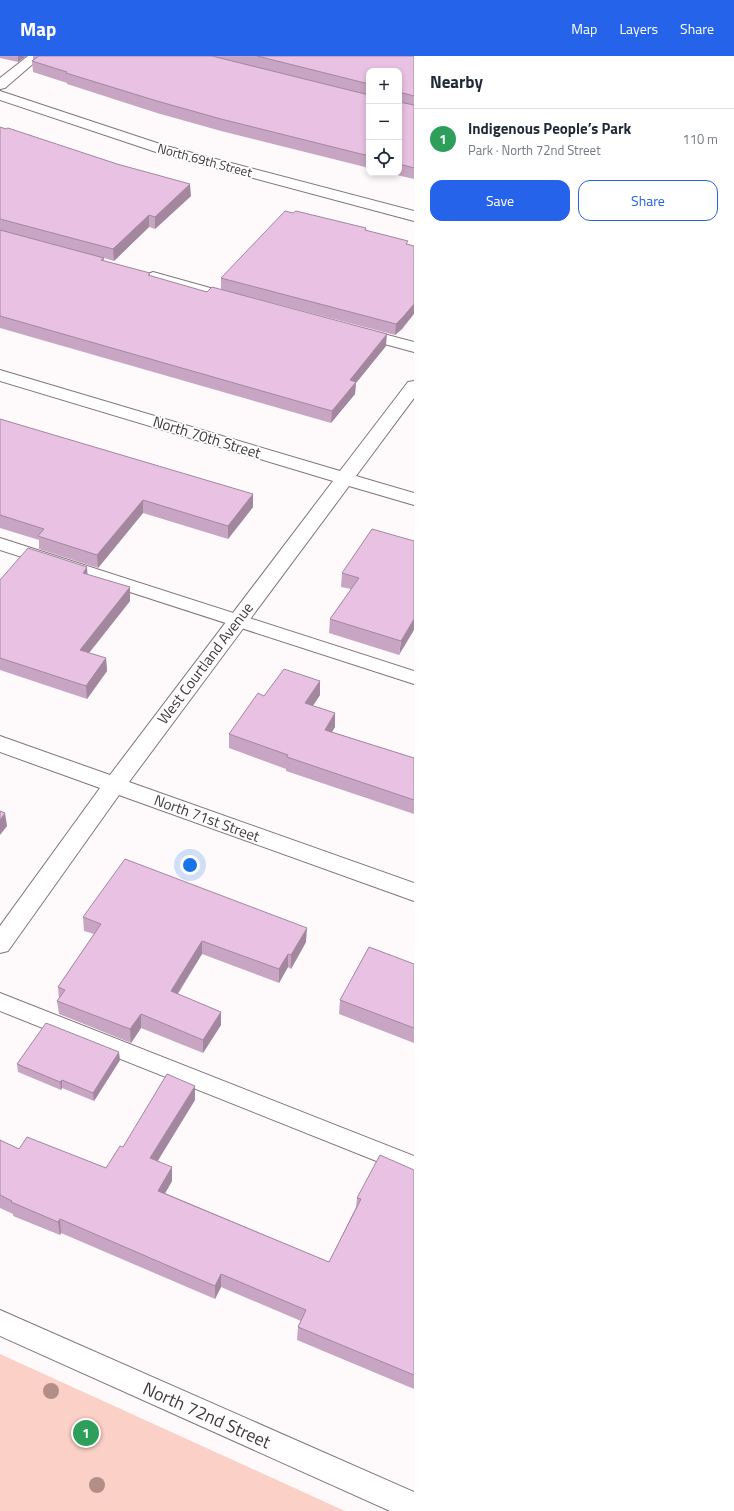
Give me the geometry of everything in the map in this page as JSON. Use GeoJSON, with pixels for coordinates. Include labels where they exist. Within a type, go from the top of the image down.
{"type":"FeatureCollection","features":[{"type":"Feature","properties":{"kind":"street","name":"North 69th Street"},"geometry":{"type":"LineString","coordinates":[[0,95],[161,149],[414,216]]}},
{"type":"Feature","properties":{"kind":"street","name":"North 70th Street"},"geometry":{"type":"LineString","coordinates":[[0,374],[414,499]]}},
{"type":"Feature","properties":{"kind":"street","name":"West Courtland Avenue"},"geometry":{"type":"LineString","coordinates":[[0,944],[114,785],[414,386]]}},
{"type":"Feature","properties":{"kind":"street","name":"North 71st Street"},"geometry":{"type":"LineString","coordinates":[[0,744],[414,892]]}},
{"type":"Feature","properties":{"kind":"street","name":"North 72nd Street"},"geometry":{"type":"LineString","coordinates":[[0,1323],[414,1507]]}},
{"type":"Feature","properties":{"kind":"lane"},"geometry":{"type":"LineString","coordinates":[[0,85],[36,56]]}},
{"type":"Feature","properties":{"kind":"lane"},"geometry":{"type":"LineString","coordinates":[[137,272],[251,303]]}},
{"type":"Feature","properties":{"kind":"lane"},"geometry":{"type":"LineString","coordinates":[[350,330],[414,347]]}},
{"type":"Feature","properties":{"kind":"lane"},"geometry":{"type":"LineString","coordinates":[[0,544],[414,678]]}},
{"type":"Feature","properties":{"kind":"lane"},"geometry":{"type":"LineString","coordinates":[[0,1002],[414,1166]]}},
{"type":"Feature","properties":{"kind":"shaded area"},"geometry":{"type":"Polygon","coordinates":[[[0,1354],[345,1511],[0,1511],[0,1354]]]}},
{"type":"Feature","properties":{"kind":"building"},"geometry":{"type":"Polygon","coordinates":[[[39,56],[212,56],[366,94],[366,155],[221,119],[157,101],[32,61],[39,56]]]}},
{"type":"Feature","properties":{"kind":"building"},"geometry":{"type":"Polygon","coordinates":[[[257,56],[414,56],[414,96],[402,93],[402,68],[366,68],[366,83],[257,56]]]}},
{"type":"Feature","properties":{"kind":"building"},"geometry":{"type":"Polygon","coordinates":[[[402,103],[414,105],[414,168],[402,165],[402,103]]]}},
{"type":"Feature","properties":{"kind":"building"},"geometry":{"type":"Polygon","coordinates":[[[0,127],[6,129],[8,128],[117,164],[190,184],[155,217],[149,215],[113,249],[0,219],[0,127]]]}},
{"type":"Feature","properties":{"kind":"building"},"geometry":{"type":"Polygon","coordinates":[[[285,211],[293,213],[296,211],[366,228],[365,230],[408,241],[406,244],[414,246],[414,304],[396,324],[221,278],[285,211]]]}},
{"type":"Feature","properties":{"kind":"building"},"geometry":{"type":"Polygon","coordinates":[[[0,230],[104,258],[101,260],[150,273],[148,275],[207,292],[212,287],[387,334],[350,380],[356,382],[332,411],[0,316],[0,230]]]}},
{"type":"Feature","properties":{"kind":"building"},"geometry":{"type":"Polygon","coordinates":[[[0,419],[253,494],[228,526],[143,500],[97,555],[38,536],[44,529],[0,515],[0,419]]]}},
{"type":"Feature","properties":{"kind":"building"},"geometry":{"type":"Polygon","coordinates":[[[372,529],[414,541],[414,619],[401,641],[330,619],[359,578],[342,573],[372,529]]]}},
{"type":"Feature","properties":{"kind":"building"},"geometry":{"type":"Polygon","coordinates":[[[28,548],[87,567],[83,573],[130,587],[80,650],[106,658],[86,686],[0,658],[0,580],[28,548]]]}},
{"type":"Feature","properties":{"kind":"building"},"geometry":{"type":"Polygon","coordinates":[[[284,669],[320,681],[305,703],[335,713],[325,730],[414,758],[414,800],[287,757],[288,755],[229,734],[258,693],[264,696],[284,669]]]}},
{"type":"Feature","properties":{"kind":"building"},"geometry":{"type":"Polygon","coordinates":[[[0,811],[5,813],[0,820],[0,811]]]}},
{"type":"Feature","properties":{"kind":"building"},"geometry":{"type":"Polygon","coordinates":[[[125,859],[307,928],[291,955],[288,954],[279,969],[202,941],[171,991],[221,1012],[203,1040],[141,1014],[130,1029],[57,1001],[65,990],[58,987],[101,924],[83,917],[125,859]]]}},
{"type":"Feature","properties":{"kind":"building"},"geometry":{"type":"Polygon","coordinates":[[[369,947],[414,964],[414,1028],[340,1000],[369,947]]]}},
{"type":"Feature","properties":{"kind":"building"},"geometry":{"type":"Polygon","coordinates":[[[46,1023],[119,1052],[93,1093],[62,1080],[60,1082],[17,1064],[46,1023]]]}},
{"type":"Feature","properties":{"kind":"building"},"geometry":{"type":"Polygon","coordinates":[[[167,1074],[195,1086],[150,1158],[172,1167],[158,1191],[329,1262],[361,1199],[357,1198],[380,1155],[414,1170],[414,1375],[298,1327],[306,1310],[221,1274],[215,1286],[60,1219],[58,1222],[11,1202],[12,1201],[0,1195],[0,1140],[19,1149],[27,1137],[106,1168],[120,1146],[123,1147],[167,1074]]]}},
{"type":"Feature","properties":{"kind":"place","name":"Indigenous People’s Park"},"geometry":{"type":"Point","coordinates":[86,1433]}}]}
